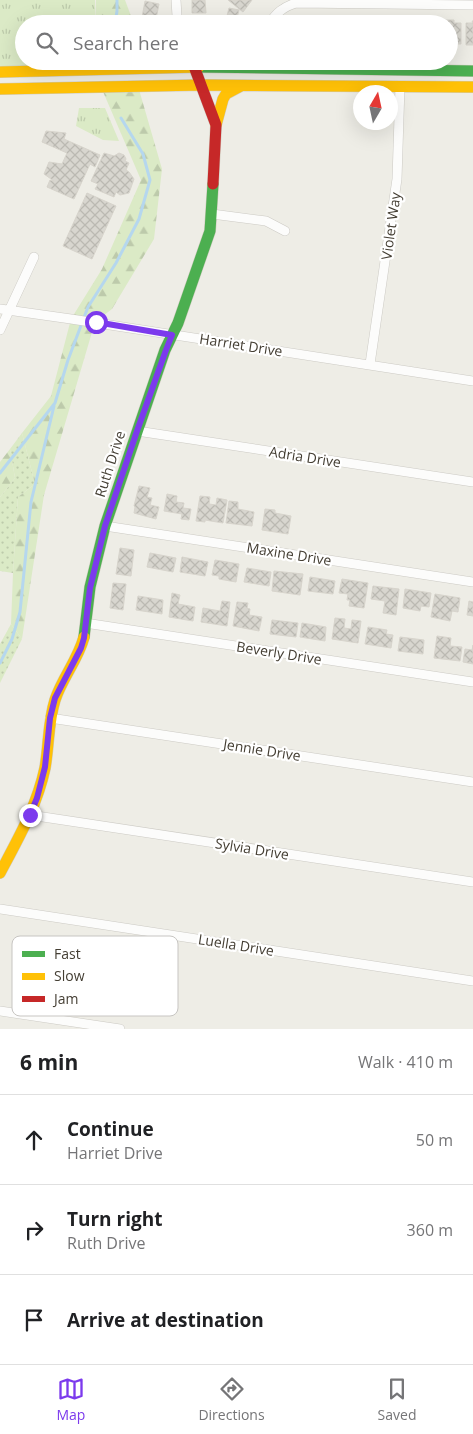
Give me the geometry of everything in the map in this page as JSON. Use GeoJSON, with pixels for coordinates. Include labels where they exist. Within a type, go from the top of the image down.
{"type":"FeatureCollection","features":[{"type":"Feature","properties":{"kind":"main road"},"geometry":{"type":"LineString","coordinates":[[0,72],[48,70]]}},
{"type":"Feature","properties":{"kind":"main road","name":"Ruth Drive"},"geometry":{"type":"LineString","coordinates":[[0,873],[37,798],[45,767],[50,718],[55,698],[81,648],[84,638],[90,588],[105,526],[137,431],[210,231],[216,125],[196,70]]}},
{"type":"Feature","properties":{"kind":"main road"},"geometry":{"type":"LineString","coordinates":[[433,70],[473,71]]}},
{"type":"Feature","properties":{"kind":"main road"},"geometry":{"type":"LineString","coordinates":[[0,88],[202,85],[473,87]]}},
{"type":"Feature","properties":{"kind":"main road"},"geometry":{"type":"LineString","coordinates":[[216,125],[223,98],[226,94],[243,86]]}},
{"type":"Feature","properties":{"kind":"street"},"geometry":{"type":"LineString","coordinates":[[176,0],[176,15]]}},
{"type":"Feature","properties":{"kind":"street"},"geometry":{"type":"LineString","coordinates":[[276,15],[286,6],[296,4],[473,5]]}},
{"type":"Feature","properties":{"kind":"street","name":"Violet Way"},"geometry":{"type":"LineString","coordinates":[[370,364],[397,179],[400,86]]}},
{"type":"Feature","properties":{"kind":"street"},"geometry":{"type":"LineString","coordinates":[[212,214],[266,222],[285,230]]}},
{"type":"Feature","properties":{"kind":"street"},"geometry":{"type":"LineString","coordinates":[[0,330],[5,310],[34,257]]}},
{"type":"Feature","properties":{"kind":"street","name":"Harriet Drive"},"geometry":{"type":"LineString","coordinates":[[5,310],[96,322],[473,381]]}},
{"type":"Feature","properties":{"kind":"street","name":"Adria Drive"},"geometry":{"type":"LineString","coordinates":[[137,431],[473,482]]}},
{"type":"Feature","properties":{"kind":"street","name":"Maxine Drive"},"geometry":{"type":"LineString","coordinates":[[105,526],[473,582]]}},
{"type":"Feature","properties":{"kind":"street","name":"Beverly Drive"},"geometry":{"type":"LineString","coordinates":[[85,623],[473,682]]}},
{"type":"Feature","properties":{"kind":"street","name":"Jennie Drive"},"geometry":{"type":"LineString","coordinates":[[50,718],[473,782]]}},
{"type":"Feature","properties":{"kind":"street","name":"Sylvia Drive"},"geometry":{"type":"LineString","coordinates":[[30,815],[473,882]]}},
{"type":"Feature","properties":{"kind":"street","name":"Luella Drive"},"geometry":{"type":"LineString","coordinates":[[0,909],[177,936]]}},
{"type":"Feature","properties":{"kind":"street","name":"Luella Drive"},"geometry":{"type":"LineString","coordinates":[[178,936],[473,981]]}},
{"type":"Feature","properties":{"kind":"street"},"geometry":{"type":"LineString","coordinates":[[33,1016],[120,1029]]}},
{"type":"Feature","properties":{"kind":"green space"},"geometry":{"type":"Polygon","coordinates":[[[0,0],[95,0],[95,15],[15,15],[15,70],[94,70],[0,72],[0,0]]]}},
{"type":"Feature","properties":{"kind":"green space"},"geometry":{"type":"Polygon","coordinates":[[[96,0],[125,0],[131,15],[95,15],[96,0]]]}},
{"type":"Feature","properties":{"kind":"green space"},"geometry":{"type":"Polygon","coordinates":[[[138,86],[162,169],[154,239],[112,309],[95,322],[44,495],[22,639],[11,624],[18,497],[35,484],[22,433],[51,396],[71,319],[102,269],[141,180],[101,87],[138,86]]]}},
{"type":"Feature","properties":{"kind":"green space"},"geometry":{"type":"Polygon","coordinates":[[[79,108],[105,108],[119,141],[103,140],[76,126],[79,108]]]}},
{"type":"Feature","properties":{"kind":"green space"},"geometry":{"type":"Polygon","coordinates":[[[22,433],[35,484],[18,497],[13,573],[0,571],[0,497],[15,478],[10,449],[22,433]]]}},
{"type":"Feature","properties":{"kind":"green space"},"geometry":{"type":"Polygon","coordinates":[[[10,449],[15,478],[0,497],[0,462],[10,449]]]}},
{"type":"Feature","properties":{"kind":"green space"},"geometry":{"type":"Polygon","coordinates":[[[11,624],[22,639],[0,683],[0,644],[11,624]]]}},
{"type":"Feature","properties":{"kind":"building"},"geometry":{"type":"Polygon","coordinates":[[[192,0],[205,0],[206,13],[192,13],[192,0]]]}},
{"type":"Feature","properties":{"kind":"building"},"geometry":{"type":"Polygon","coordinates":[[[228,0],[252,0],[243,12],[228,0]]]}},
{"type":"Feature","properties":{"kind":"building"},"geometry":{"type":"Polygon","coordinates":[[[145,1],[159,4],[157,15],[142,15],[145,1]]]}},
{"type":"Feature","properties":{"kind":"building"},"geometry":{"type":"Polygon","coordinates":[[[229,8],[239,10],[238,15],[227,15],[229,8]]]}},
{"type":"Feature","properties":{"kind":"building"},"geometry":{"type":"Polygon","coordinates":[[[458,23],[461,23],[461,44],[458,44],[458,23]]]}},
{"type":"Feature","properties":{"kind":"building"},"geometry":{"type":"Polygon","coordinates":[[[466,23],[473,23],[473,45],[466,45],[466,23]]]}},
{"type":"Feature","properties":{"kind":"building"},"geometry":{"type":"Polygon","coordinates":[[[46,131],[66,133],[64,139],[100,155],[95,167],[90,164],[74,199],[47,187],[50,180],[54,181],[44,174],[49,162],[62,164],[67,153],[42,142],[46,131]]]}},
{"type":"Feature","properties":{"kind":"building"},"geometry":{"type":"Polygon","coordinates":[[[104,153],[114,156],[119,153],[124,155],[125,161],[129,163],[126,170],[134,179],[129,193],[120,195],[116,192],[114,197],[95,189],[98,184],[91,181],[104,153]]]}},
{"type":"Feature","properties":{"kind":"building"},"geometry":{"type":"Polygon","coordinates":[[[87,193],[116,206],[92,259],[63,246],[87,193]]]}},
{"type":"Feature","properties":{"kind":"building"},"geometry":{"type":"Polygon","coordinates":[[[139,486],[150,488],[147,497],[152,498],[150,505],[159,507],[156,519],[134,513],[139,486]]]}},
{"type":"Feature","properties":{"kind":"building"},"geometry":{"type":"Polygon","coordinates":[[[167,494],[177,496],[176,502],[184,503],[183,508],[191,509],[189,520],[181,519],[182,514],[164,511],[167,494]]]}},
{"type":"Feature","properties":{"kind":"building"},"geometry":{"type":"Polygon","coordinates":[[[200,496],[210,497],[209,504],[216,505],[217,498],[227,500],[223,523],[205,520],[205,522],[196,521],[200,496]]]}},
{"type":"Feature","properties":{"kind":"building"},"geometry":{"type":"Polygon","coordinates":[[[229,501],[238,502],[238,509],[254,512],[252,526],[226,523],[229,501]]]}},
{"type":"Feature","properties":{"kind":"building"},"geometry":{"type":"Polygon","coordinates":[[[265,509],[275,510],[275,513],[291,516],[288,534],[262,530],[265,509]]]}},
{"type":"Feature","properties":{"kind":"building"},"geometry":{"type":"Polygon","coordinates":[[[120,548],[134,550],[131,576],[116,574],[120,548]]]}},
{"type":"Feature","properties":{"kind":"building"},"geometry":{"type":"Polygon","coordinates":[[[150,553],[176,558],[173,572],[147,567],[150,553]]]}},
{"type":"Feature","properties":{"kind":"building"},"geometry":{"type":"Polygon","coordinates":[[[182,557],[208,562],[205,576],[180,572],[182,557]]]}},
{"type":"Feature","properties":{"kind":"building"},"geometry":{"type":"Polygon","coordinates":[[[215,560],[239,564],[236,582],[219,579],[219,576],[212,575],[215,560]]]}},
{"type":"Feature","properties":{"kind":"building"},"geometry":{"type":"Polygon","coordinates":[[[247,568],[271,572],[269,586],[244,582],[247,568]]]}},
{"type":"Feature","properties":{"kind":"building"},"geometry":{"type":"Polygon","coordinates":[[[274,571],[303,574],[300,595],[272,591],[274,571]]]}},
{"type":"Feature","properties":{"kind":"building"},"geometry":{"type":"Polygon","coordinates":[[[310,577],[335,581],[333,594],[308,591],[310,577]]]}},
{"type":"Feature","properties":{"kind":"building"},"geometry":{"type":"Polygon","coordinates":[[[342,579],[368,583],[364,608],[349,606],[348,594],[339,593],[342,579]]]}},
{"type":"Feature","properties":{"kind":"building"},"geometry":{"type":"Polygon","coordinates":[[[113,583],[126,584],[123,610],[110,608],[113,583]]]}},
{"type":"Feature","properties":{"kind":"building"},"geometry":{"type":"Polygon","coordinates":[[[373,586],[399,589],[396,615],[383,613],[385,601],[371,599],[373,586]]]}},
{"type":"Feature","properties":{"kind":"building"},"geometry":{"type":"Polygon","coordinates":[[[405,589],[431,593],[429,607],[421,606],[420,611],[403,608],[405,589]]]}},
{"type":"Feature","properties":{"kind":"building"},"geometry":{"type":"Polygon","coordinates":[[[172,593],[180,595],[178,604],[195,607],[193,621],[169,617],[172,593]]]}},
{"type":"Feature","properties":{"kind":"building"},"geometry":{"type":"Polygon","coordinates":[[[435,594],[460,598],[458,612],[452,611],[450,621],[431,617],[435,594]]]}},
{"type":"Feature","properties":{"kind":"building"},"geometry":{"type":"Polygon","coordinates":[[[138,596],[163,600],[162,614],[136,610],[138,596]]]}},
{"type":"Feature","properties":{"kind":"building"},"geometry":{"type":"Polygon","coordinates":[[[222,601],[230,602],[227,626],[201,622],[203,608],[220,611],[222,601]]]}},
{"type":"Feature","properties":{"kind":"building"},"geometry":{"type":"Polygon","coordinates":[[[469,601],[473,602],[473,616],[467,615],[469,601]]]}},
{"type":"Feature","properties":{"kind":"building"},"geometry":{"type":"Polygon","coordinates":[[[237,602],[248,603],[249,615],[262,617],[259,631],[233,626],[237,602]]]}},
{"type":"Feature","properties":{"kind":"building"},"geometry":{"type":"Polygon","coordinates":[[[335,618],[345,619],[344,628],[351,629],[352,620],[361,621],[358,643],[332,639],[335,618]]]}},
{"type":"Feature","properties":{"kind":"building"},"geometry":{"type":"Polygon","coordinates":[[[272,620],[298,623],[296,637],[270,634],[272,620]]]}},
{"type":"Feature","properties":{"kind":"building"},"geometry":{"type":"Polygon","coordinates":[[[302,623],[326,627],[325,641],[300,637],[302,623]]]}},
{"type":"Feature","properties":{"kind":"building"},"geometry":{"type":"Polygon","coordinates":[[[368,627],[387,630],[386,634],[393,635],[391,648],[365,644],[368,627]]]}},
{"type":"Feature","properties":{"kind":"building"},"geometry":{"type":"Polygon","coordinates":[[[437,636],[451,638],[450,646],[462,647],[460,661],[434,658],[437,636]]]}},
{"type":"Feature","properties":{"kind":"building"},"geometry":{"type":"Polygon","coordinates":[[[400,637],[424,640],[423,654],[398,651],[400,637]]]}},
{"type":"Feature","properties":{"kind":"building"},"geometry":{"type":"Polygon","coordinates":[[[473,645],[473,664],[463,662],[465,649],[472,650],[473,645]]]}},
{"type":"Feature","properties":{"kind":"waterway"},"geometry":{"type":"LineString","coordinates":[[116,15],[117,0]]}},
{"type":"Feature","properties":{"kind":"waterway"},"geometry":{"type":"LineString","coordinates":[[0,473],[55,403],[68,360],[88,307],[116,263],[139,219],[150,180],[143,154],[121,118]]}},
{"type":"Feature","properties":{"kind":"waterway"},"geometry":{"type":"LineString","coordinates":[[0,663],[12,639],[20,612],[31,502],[54,406]]}},
{"type":"Feature","properties":{"kind":"traffic: fast"},"geometry":{"type":"LineString","coordinates":[[404,70],[473,71]]}},
{"type":"Feature","properties":{"kind":"traffic: fast"},"geometry":{"type":"LineString","coordinates":[[84,637],[90,587],[105,526],[165,350],[178,323],[210,231],[213,184]]}},
{"type":"Feature","properties":{"kind":"traffic: slow"},"geometry":{"type":"LineString","coordinates":[[0,72],[80,70]]}},
{"type":"Feature","properties":{"kind":"traffic: slow"},"geometry":{"type":"LineString","coordinates":[[0,89],[202,85],[473,87]]}},
{"type":"Feature","properties":{"kind":"traffic: slow"},"geometry":{"type":"LineString","coordinates":[[216,125],[226,94],[241,86]]}},
{"type":"Feature","properties":{"kind":"traffic: slow"},"geometry":{"type":"LineString","coordinates":[[0,873],[14,848],[42,782],[55,700],[84,637]]}},
{"type":"Feature","properties":{"kind":"traffic: jam"},"geometry":{"type":"LineString","coordinates":[[195,70],[216,125],[213,184]]}},
{"type":"Feature","properties":{"kind":"route"},"geometry":{"type":"LineString","coordinates":[[30,815],[37,798],[45,767],[50,718],[55,698],[81,648],[84,638],[90,588],[105,526],[172,335],[96,322]]}}]}
